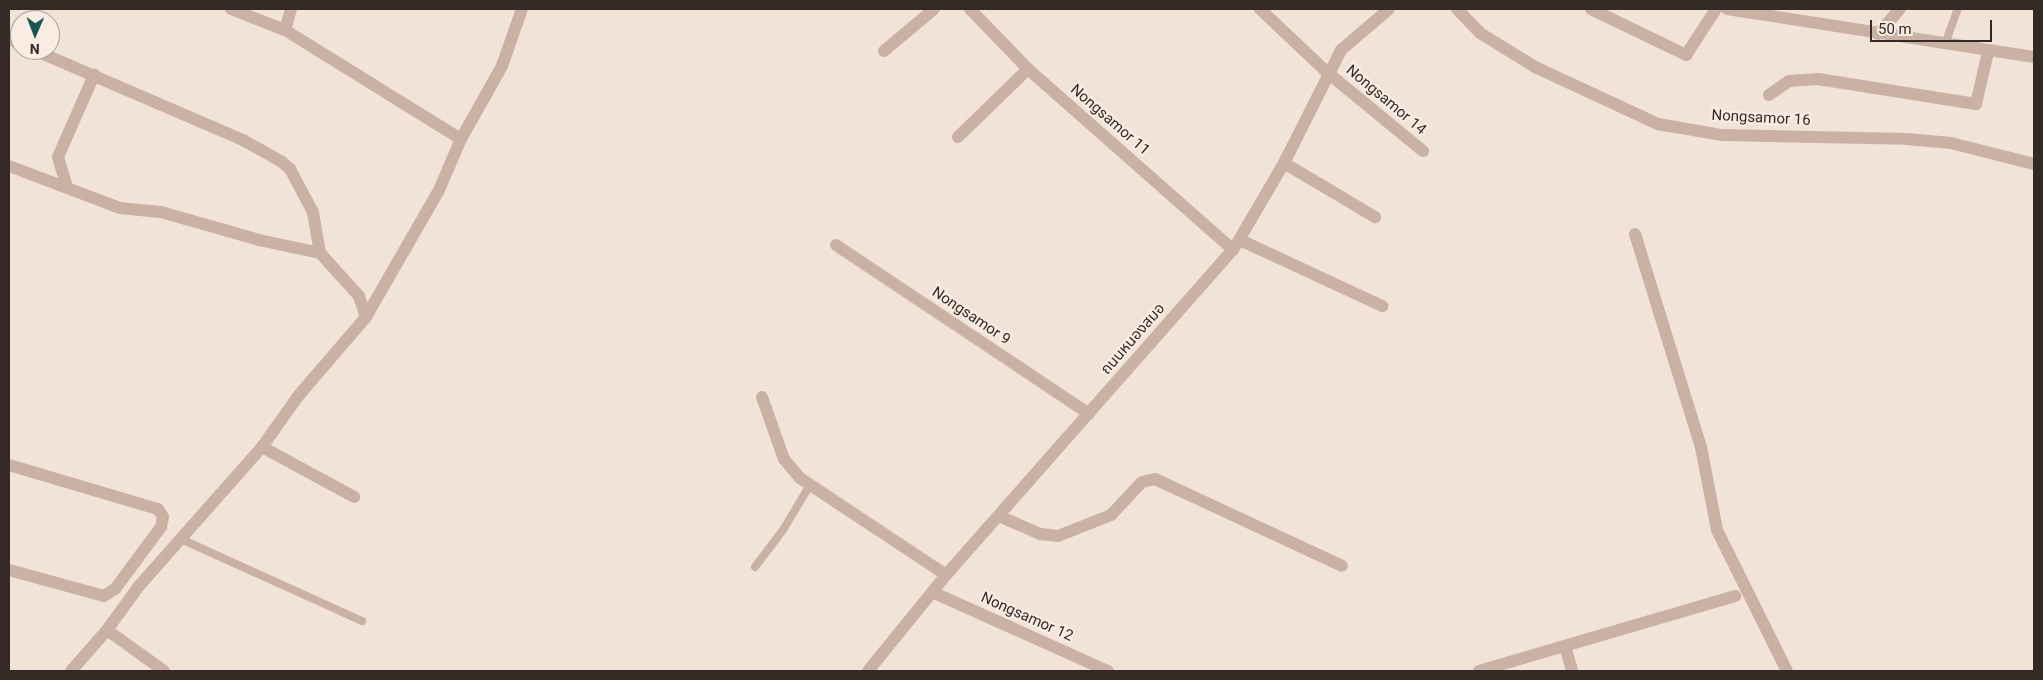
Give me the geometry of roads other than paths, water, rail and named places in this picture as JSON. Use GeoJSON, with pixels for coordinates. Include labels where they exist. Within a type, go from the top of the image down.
{"type":"FeatureCollection","features":[{"type":"Feature","properties":{"kind":"street"},"geometry":{"type":"LineString","coordinates":[[231,9],[286,30],[461,139]]}},
{"type":"Feature","properties":{"kind":"street"},"geometry":{"type":"LineString","coordinates":[[286,30],[291,9]]}},
{"type":"Feature","properties":{"kind":"street"},"geometry":{"type":"LineString","coordinates":[[71,671],[107,630],[139,586],[262,447],[299,395],[366,317],[439,190],[461,139],[502,66],[522,9]]}},
{"type":"Feature","properties":{"kind":"street"},"geometry":{"type":"LineString","coordinates":[[884,51],[934,9]]}},
{"type":"Feature","properties":{"kind":"street","name":"Nongsamor 11"},"geometry":{"type":"LineString","coordinates":[[970,9],[1028,70],[1237,245],[1382,306]]}},
{"type":"Feature","properties":{"kind":"street","name":"Nongsamor 14"},"geometry":{"type":"LineString","coordinates":[[1260,9],[1328,72],[1423,152]]}},
{"type":"Feature","properties":{"kind":"street","name":"ถนนหนองสมอ"},"geometry":{"type":"LineString","coordinates":[[868,671],[946,575],[1237,245],[1284,163],[1328,72],[1341,50],[1389,9]]}},
{"type":"Feature","properties":{"kind":"street","name":"Nongsamor 16"},"geometry":{"type":"LineString","coordinates":[[1457,9],[1480,33],[1535,67],[1658,124],[1722,135],[1952,143],[2034,164]]}},
{"type":"Feature","properties":{"kind":"street"},"geometry":{"type":"LineString","coordinates":[[1591,9],[1686,55],[1716,9]]}},
{"type":"Feature","properties":{"kind":"street"},"geometry":{"type":"LineString","coordinates":[[1727,9],[1988,52],[2034,57]]}},
{"type":"Feature","properties":{"kind":"street"},"geometry":{"type":"LineString","coordinates":[[1878,34],[1900,9]]}},
{"type":"Feature","properties":{"kind":"street"},"geometry":{"type":"LineString","coordinates":[[1769,95],[1788,81],[1818,79],[1976,104],[1988,52]]}},
{"type":"Feature","properties":{"kind":"street"},"geometry":{"type":"LineString","coordinates":[[58,60],[243,140],[282,162],[290,169],[313,212],[320,253],[359,296],[366,317]]}},
{"type":"Feature","properties":{"kind":"street"},"geometry":{"type":"LineString","coordinates":[[958,137],[1028,70]]}},
{"type":"Feature","properties":{"kind":"street"},"geometry":{"type":"LineString","coordinates":[[67,187],[58,157],[94,75]]}},
{"type":"Feature","properties":{"kind":"street"},"geometry":{"type":"LineString","coordinates":[[1284,163],[1375,217]]}},
{"type":"Feature","properties":{"kind":"street"},"geometry":{"type":"LineString","coordinates":[[9,166],[120,208],[160,212],[259,240],[320,253]]}},
{"type":"Feature","properties":{"kind":"street"},"geometry":{"type":"LineString","coordinates":[[1635,234],[1700,447],[1717,530],[1787,671]]}},
{"type":"Feature","properties":{"kind":"street","name":"Nongsamor 9"},"geometry":{"type":"LineString","coordinates":[[836,245],[1088,414]]}},
{"type":"Feature","properties":{"kind":"street"},"geometry":{"type":"LineString","coordinates":[[762,397],[784,459],[810,485],[946,575]]}},
{"type":"Feature","properties":{"kind":"street"},"geometry":{"type":"LineString","coordinates":[[262,447],[354,497]]}},
{"type":"Feature","properties":{"kind":"street"},"geometry":{"type":"LineString","coordinates":[[9,465],[158,509],[163,517],[161,527],[115,589],[104,596],[9,570]]}},
{"type":"Feature","properties":{"kind":"street"},"geometry":{"type":"LineString","coordinates":[[998,516],[1040,534],[1058,536],[1111,515],[1142,482],[1158,480],[1342,566]]}},
{"type":"Feature","properties":{"kind":"street","name":"Nongsamor 12"},"geometry":{"type":"LineString","coordinates":[[932,592],[1108,671]]}},
{"type":"Feature","properties":{"kind":"street"},"geometry":{"type":"LineString","coordinates":[[1479,671],[1735,596]]}},
{"type":"Feature","properties":{"kind":"street"},"geometry":{"type":"LineString","coordinates":[[107,630],[164,671]]}},
{"type":"Feature","properties":{"kind":"street"},"geometry":{"type":"LineString","coordinates":[[1565,646],[1572,671]]}},
{"type":"Feature","properties":{"kind":"lane"},"geometry":{"type":"LineString","coordinates":[[1945,44],[1958,9]]}},
{"type":"Feature","properties":{"kind":"lane"},"geometry":{"type":"LineString","coordinates":[[755,567],[783,530],[810,485]]}},
{"type":"Feature","properties":{"kind":"lane"},"geometry":{"type":"LineString","coordinates":[[181,539],[362,620]]}}]}
